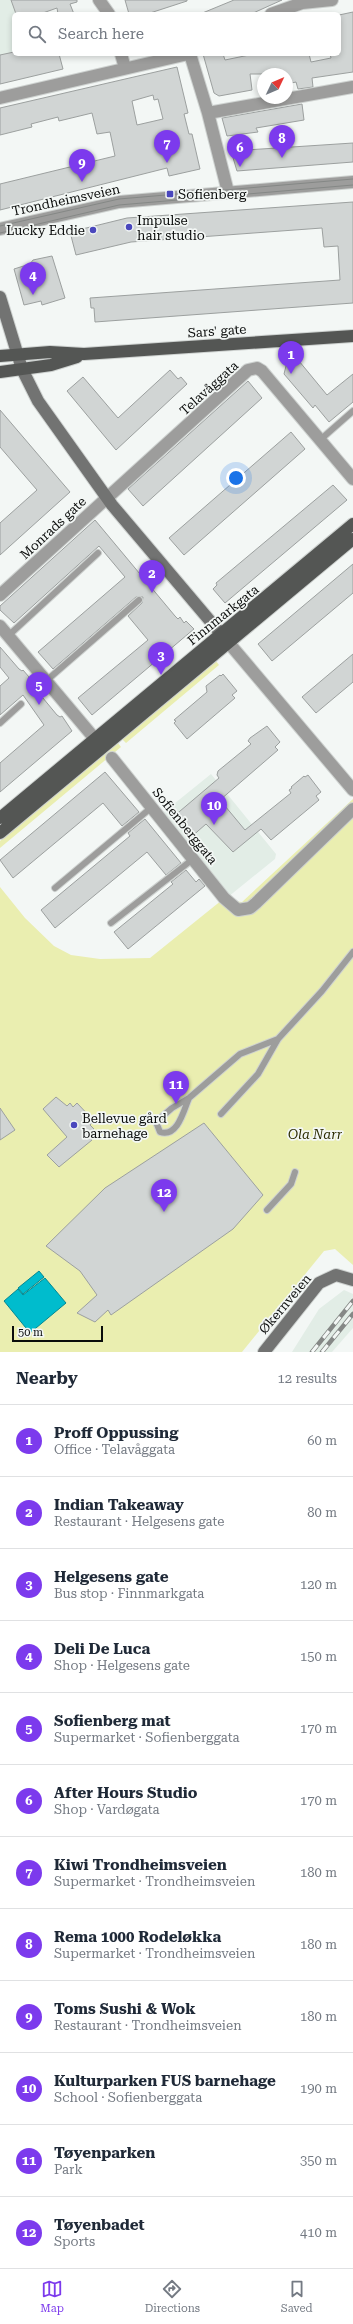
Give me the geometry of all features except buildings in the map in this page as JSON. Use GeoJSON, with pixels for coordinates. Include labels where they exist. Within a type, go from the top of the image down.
{"type":"FeatureCollection","features":[{"type":"Feature","properties":{"kind":"main road","name":"Sars' gate"},"geometry":{"type":"LineString","coordinates":[[0,356],[50,352],[84,354],[353,336]]}},
{"type":"Feature","properties":{"kind":"main road","name":"Sars' gate"},"geometry":{"type":"LineString","coordinates":[[0,372],[51,365],[84,354]]}},
{"type":"Feature","properties":{"kind":"main road","name":"Finnmarkgata"},"geometry":{"type":"LineString","coordinates":[[0,833],[97,752],[353,524]]}},
{"type":"Feature","properties":{"kind":"main road","name":"Finnmarkgata"},"geometry":{"type":"LineString","coordinates":[[0,818],[95,739],[353,539]]}},
{"type":"Feature","properties":{"kind":"street"},"geometry":{"type":"LineString","coordinates":[[99,0],[108,12]]}},
{"type":"Feature","properties":{"kind":"street"},"geometry":{"type":"LineString","coordinates":[[277,12],[302,3],[332,0]]}},
{"type":"Feature","properties":{"kind":"street"},"geometry":{"type":"LineString","coordinates":[[122,56],[125,68]]}},
{"type":"Feature","properties":{"kind":"street"},"geometry":{"type":"LineString","coordinates":[[0,98],[180,56]]}},
{"type":"Feature","properties":{"kind":"street"},"geometry":{"type":"LineString","coordinates":[[190,56],[208,113],[228,192]]}},
{"type":"Feature","properties":{"kind":"street"},"geometry":{"type":"LineString","coordinates":[[208,113],[353,87]]}},
{"type":"Feature","properties":{"kind":"street","name":"Trondheimsveien"},"geometry":{"type":"LineString","coordinates":[[0,229],[102,204],[353,182]]}},
{"type":"Feature","properties":{"kind":"street"},"geometry":{"type":"LineString","coordinates":[[0,297],[22,369],[38,401],[107,497],[353,790]]}},
{"type":"Feature","properties":{"kind":"street","name":"Telavåggata"},"geometry":{"type":"LineString","coordinates":[[107,497],[248,370],[253,368],[262,371],[353,479]]}},
{"type":"Feature","properties":{"kind":"street","name":"Monrads gate"},"geometry":{"type":"LineString","coordinates":[[0,595],[107,497]]}},
{"type":"Feature","properties":{"kind":"street"},"geometry":{"type":"LineString","coordinates":[[4,631],[95,739],[97,752]]}},
{"type":"Feature","properties":{"kind":"street","name":"Sofienberggata"},"geometry":{"type":"LineString","coordinates":[[112,758],[194,858],[224,898],[238,910],[250,908],[256,903],[353,809]]}},
{"type":"Feature","properties":{"kind":"street","name":"Økernveien"},"geometry":{"type":"LineString","coordinates":[[264,1352],[319,1283],[336,1275],[353,1280]]}},
{"type":"Feature","properties":{"kind":"lane"},"geometry":{"type":"LineString","coordinates":[[320,440],[353,411]]}},
{"type":"Feature","properties":{"kind":"lane"},"geometry":{"type":"LineString","coordinates":[[4,631],[98,553]]}},
{"type":"Feature","properties":{"kind":"lane"},"geometry":{"type":"LineString","coordinates":[[46,681],[139,600]]}},
{"type":"Feature","properties":{"kind":"lane"},"geometry":{"type":"LineString","coordinates":[[0,723],[21,704]]}},
{"type":"Feature","properties":{"kind":"lane"},"geometry":{"type":"LineString","coordinates":[[55,888],[152,807]]}},
{"type":"Feature","properties":{"kind":"lane"},"geometry":{"type":"LineString","coordinates":[[111,924],[194,858]]}},
{"type":"Feature","properties":{"kind":"lane"},"geometry":{"type":"LineString","coordinates":[[221,1114],[258,1074],[278,1039],[353,952]]}},
{"type":"Feature","properties":{"kind":"lane"},"geometry":{"type":"LineString","coordinates":[[346,961],[351,966]]}},
{"type":"Feature","properties":{"kind":"lane"},"geometry":{"type":"LineString","coordinates":[[189,1098],[178,1125],[169,1132],[160,1132],[156,1122],[172,1108],[189,1098],[240,1054],[278,1039]]}},
{"type":"Feature","properties":{"kind":"lane"},"geometry":{"type":"LineString","coordinates":[[267,1210],[291,1184],[295,1172]]}},
{"type":"Feature","properties":{"kind":"shaded area"},"geometry":{"type":"Polygon","coordinates":[[[0,0],[11,0],[15,12],[12,12],[12,56],[60,56],[63,69],[0,84],[0,0]]]}},
{"type":"Feature","properties":{"kind":"shaded area"},"geometry":{"type":"Polygon","coordinates":[[[211,774],[276,854],[275,859],[228,897],[199,860],[199,855],[164,812],[211,774]]]}},
{"type":"Feature","properties":{"kind":"shaded area"},"geometry":{"type":"Polygon","coordinates":[[[344,1290],[353,1294],[353,1328],[332,1352],[292,1352],[319,1309],[344,1290]]]}},
{"type":"Feature","properties":{"kind":"green space"},"geometry":{"type":"Polygon","coordinates":[[[216,661],[219,665],[126,743],[122,739],[216,661]]]}},
{"type":"Feature","properties":{"kind":"green space"},"geometry":{"type":"Polygon","coordinates":[[[118,743],[121,747],[0,848],[0,841],[118,743]]]}},
{"type":"Feature","properties":{"kind":"green space","name":"Ola Narr"},"geometry":{"type":"Polygon","coordinates":[[[353,799],[353,1265],[335,1249],[324,1251],[242,1352],[0,1352],[0,887],[25,918],[54,946],[71,955],[100,959],[150,958],[222,900],[242,902],[353,799]]]}},
{"type":"Feature","properties":{"kind":"water"},"geometry":{"type":"Polygon","coordinates":[[[39,1271],[44,1277],[23,1294],[18,1288],[39,1271]]]}},
{"type":"Feature","properties":{"kind":"water"},"geometry":{"type":"Polygon","coordinates":[[[45,1278],[66,1303],[30,1333],[4,1301],[18,1289],[23,1295],[45,1278]]]}},
{"type":"Feature","properties":{"kind":"tram line"},"geometry":{"type":"LineString","coordinates":[[0,226],[119,199],[353,179]]}},
{"type":"Feature","properties":{"kind":"tram line"},"geometry":{"type":"LineString","coordinates":[[0,233],[119,205],[353,185]]}},
{"type":"Feature","properties":{"kind":"railway"},"geometry":{"type":"LineString","coordinates":[[312,1352],[353,1301]]}},
{"type":"Feature","properties":{"kind":"railway"},"geometry":{"type":"LineString","coordinates":[[322,1352],[353,1314]]}},
{"type":"Feature","properties":{"kind":"place","name":"Rema 1000 Rodeløkka"},"geometry":{"type":"Point","coordinates":[282,158]}},
{"type":"Feature","properties":{"kind":"place","name":"Kiwi Trondheimsveien"},"geometry":{"type":"Point","coordinates":[167,163]}},
{"type":"Feature","properties":{"kind":"place","name":"After Hours Studio"},"geometry":{"type":"Point","coordinates":[240,167]}},
{"type":"Feature","properties":{"kind":"place","name":"Toms Sushi & Wok"},"geometry":{"type":"Point","coordinates":[82,182]}},
{"type":"Feature","properties":{"kind":"place","name":"Sofienberg"},"geometry":{"type":"Point","coordinates":[170,194]}},
{"type":"Feature","properties":{"kind":"place","name":"Impulse hair studio"},"geometry":{"type":"Point","coordinates":[129,227]}},
{"type":"Feature","properties":{"kind":"place","name":"Lucky Eddie"},"geometry":{"type":"Point","coordinates":[93,230]}},
{"type":"Feature","properties":{"kind":"place","name":"Deli De Luca"},"geometry":{"type":"Point","coordinates":[33,295]}},
{"type":"Feature","properties":{"kind":"place","name":"Proff Oppussing"},"geometry":{"type":"Point","coordinates":[291,374]}},
{"type":"Feature","properties":{"kind":"place","name":"Indian Takeaway"},"geometry":{"type":"Point","coordinates":[152,593]}},
{"type":"Feature","properties":{"kind":"place","name":"Helgesens gate"},"geometry":{"type":"Point","coordinates":[161,675]}},
{"type":"Feature","properties":{"kind":"place","name":"Sofienberg mat"},"geometry":{"type":"Point","coordinates":[39,705]}},
{"type":"Feature","properties":{"kind":"place","name":"Kulturparken FUS barnehage"},"geometry":{"type":"Point","coordinates":[214,825]}},
{"type":"Feature","properties":{"kind":"place","name":"Tøyenparken"},"geometry":{"type":"Point","coordinates":[176,1104]}},
{"type":"Feature","properties":{"kind":"place","name":"Bellevue gård barnehage"},"geometry":{"type":"Point","coordinates":[74,1125]}},
{"type":"Feature","properties":{"kind":"place","name":"Tøyenbadet"},"geometry":{"type":"Point","coordinates":[164,1212]}}]}
